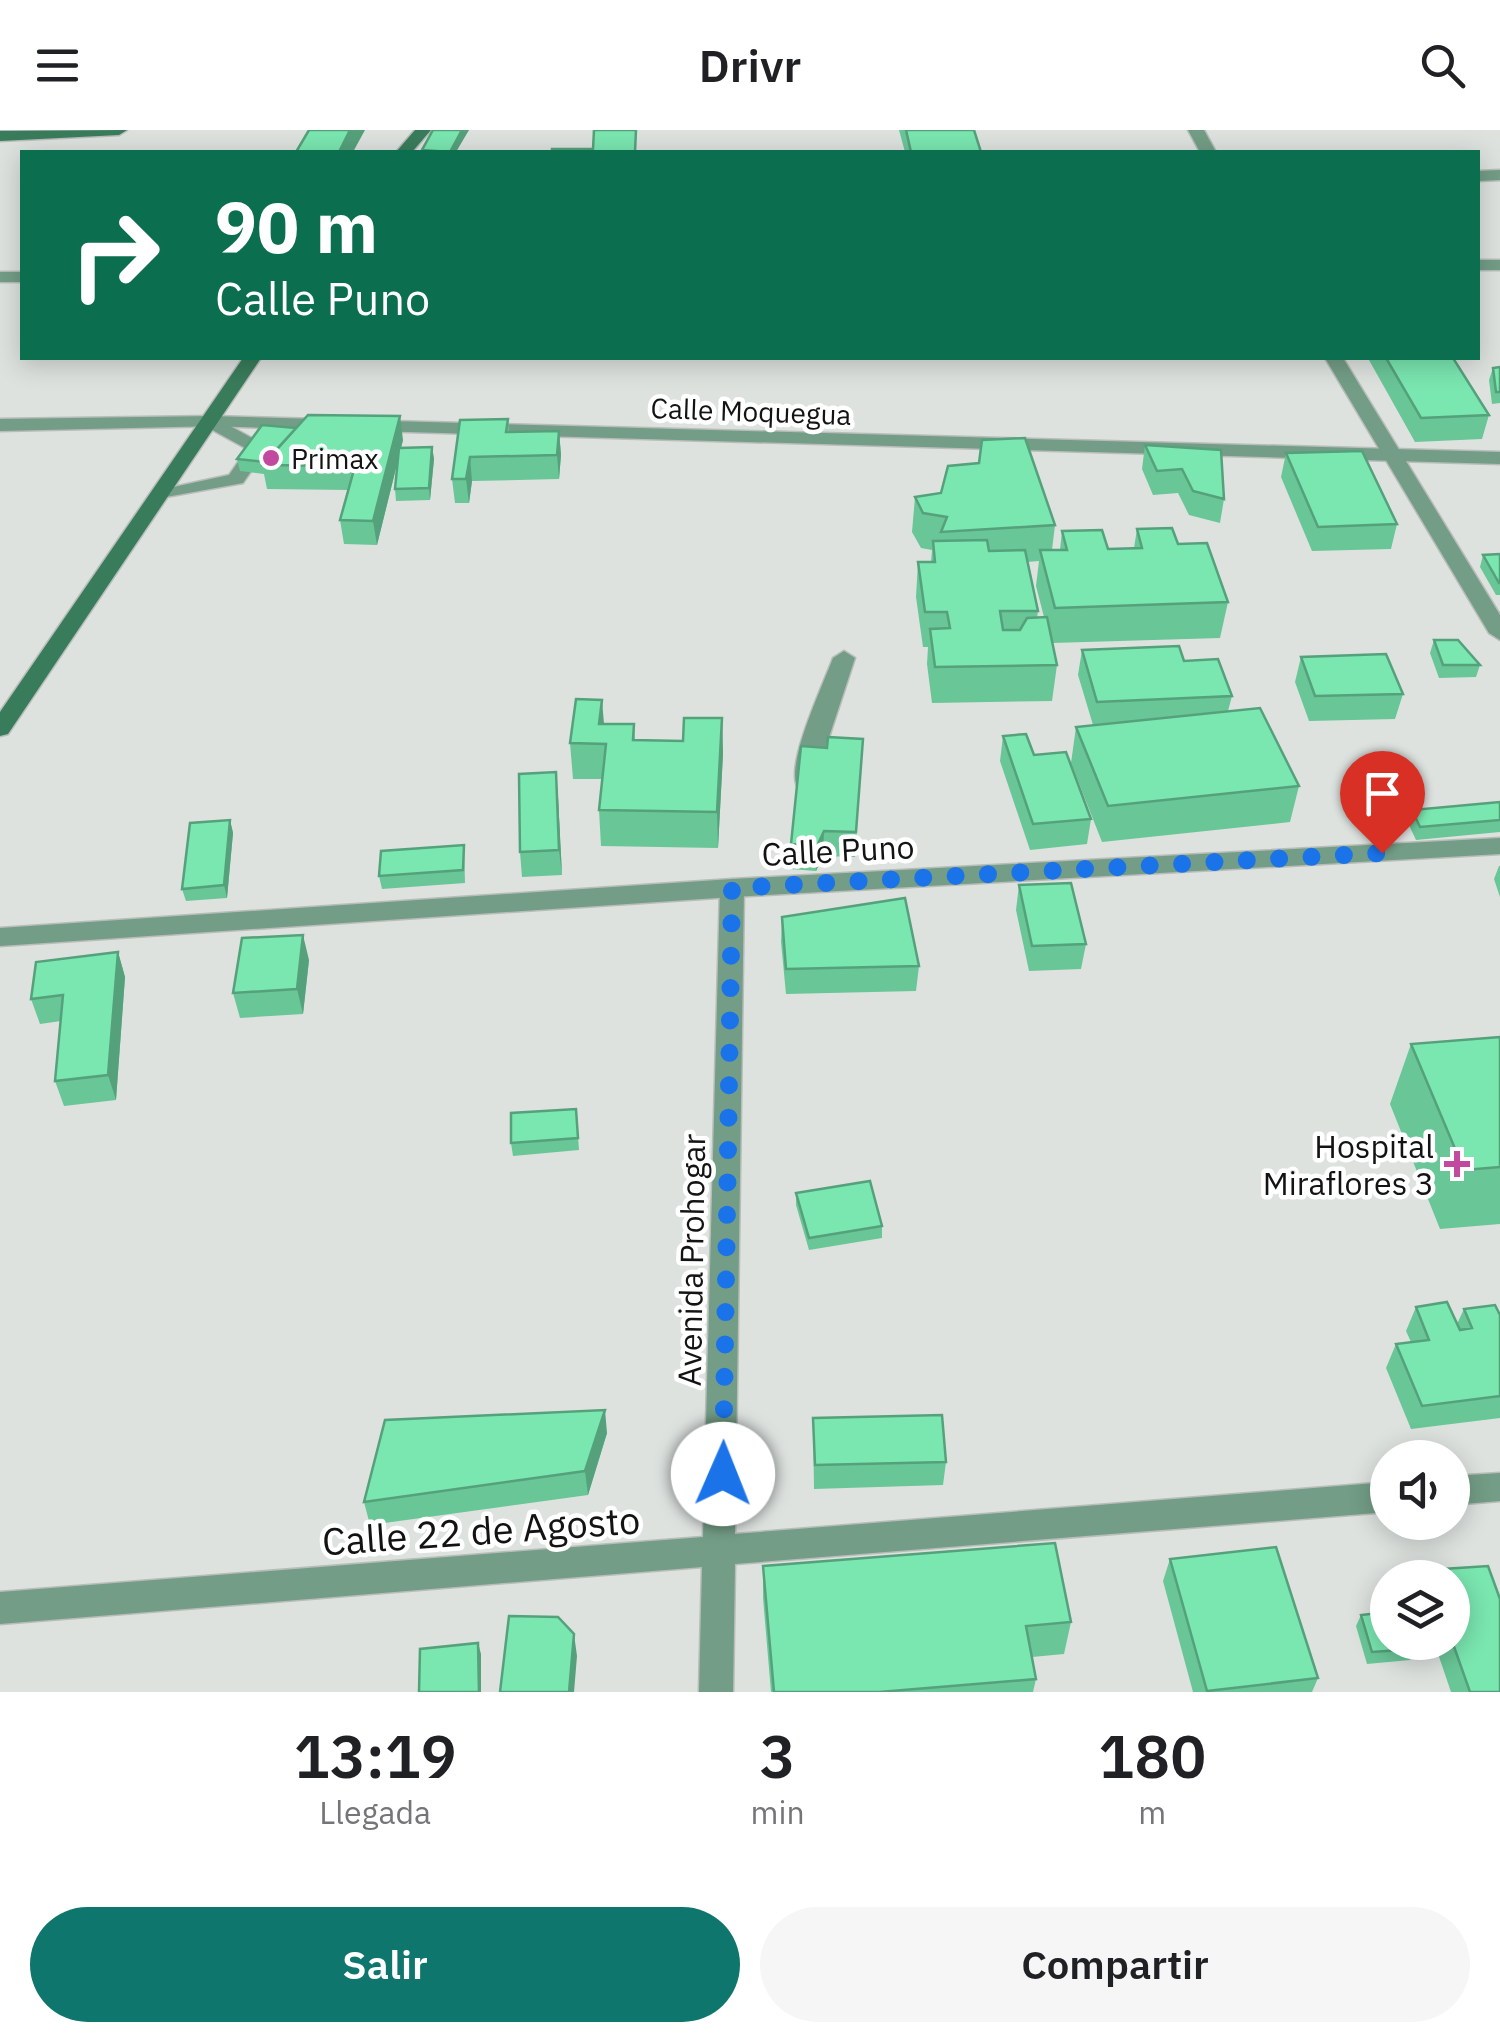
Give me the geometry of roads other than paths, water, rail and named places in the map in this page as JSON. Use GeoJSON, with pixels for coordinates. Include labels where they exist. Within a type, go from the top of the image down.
{"type":"FeatureCollection","features":[{"type":"Feature","properties":{"kind":"main road"},"geometry":{"type":"LineString","coordinates":[[0,136],[119,130]]}},
{"type":"Feature","properties":{"kind":"main road"},"geometry":{"type":"LineString","coordinates":[[406,150],[423,130]]}},
{"type":"Feature","properties":{"kind":"main road"},"geometry":{"type":"LineString","coordinates":[[0,729],[251,360]]}},
{"type":"Feature","properties":{"kind":"street"},"geometry":{"type":"LineString","coordinates":[[1335,360],[1500,633]]}},
{"type":"Feature","properties":{"kind":"street","name":"Calle Moquegua"},"geometry":{"type":"LineString","coordinates":[[0,425],[212,422],[1500,458]]}},
{"type":"Feature","properties":{"kind":"street"},"geometry":{"type":"LineString","coordinates":[[162,495],[236,479],[258,446],[212,422]]}},
{"type":"Feature","properties":{"kind":"street"},"geometry":{"type":"LineString","coordinates":[[802,812],[808,758],[844,658]]}},
{"type":"Feature","properties":{"kind":"street","name":"Calle Puno"},"geometry":{"type":"LineString","coordinates":[[0,936],[732,888],[794,876],[1500,846]]}},
{"type":"Feature","properties":{"kind":"street","name":"Avenida Prohogar"},"geometry":{"type":"LineString","coordinates":[[716,1692],[722,1552],[732,888]]}},
{"type":"Feature","properties":{"kind":"street"},"geometry":{"type":"LineString","coordinates":[[1470,1490],[1500,1487]]}},
{"type":"Feature","properties":{"kind":"street","name":"Calle 22 de Agosto"},"geometry":{"type":"LineString","coordinates":[[0,1608],[1370,1498]]}},
{"type":"Feature","properties":{"kind":"place","name":"Primax"},"geometry":{"type":"Point","coordinates":[271,458]}},
{"type":"Feature","properties":{"kind":"place","name":"Hospital Miraflores 3"},"geometry":{"type":"Point","coordinates":[1457,1164]}}]}
